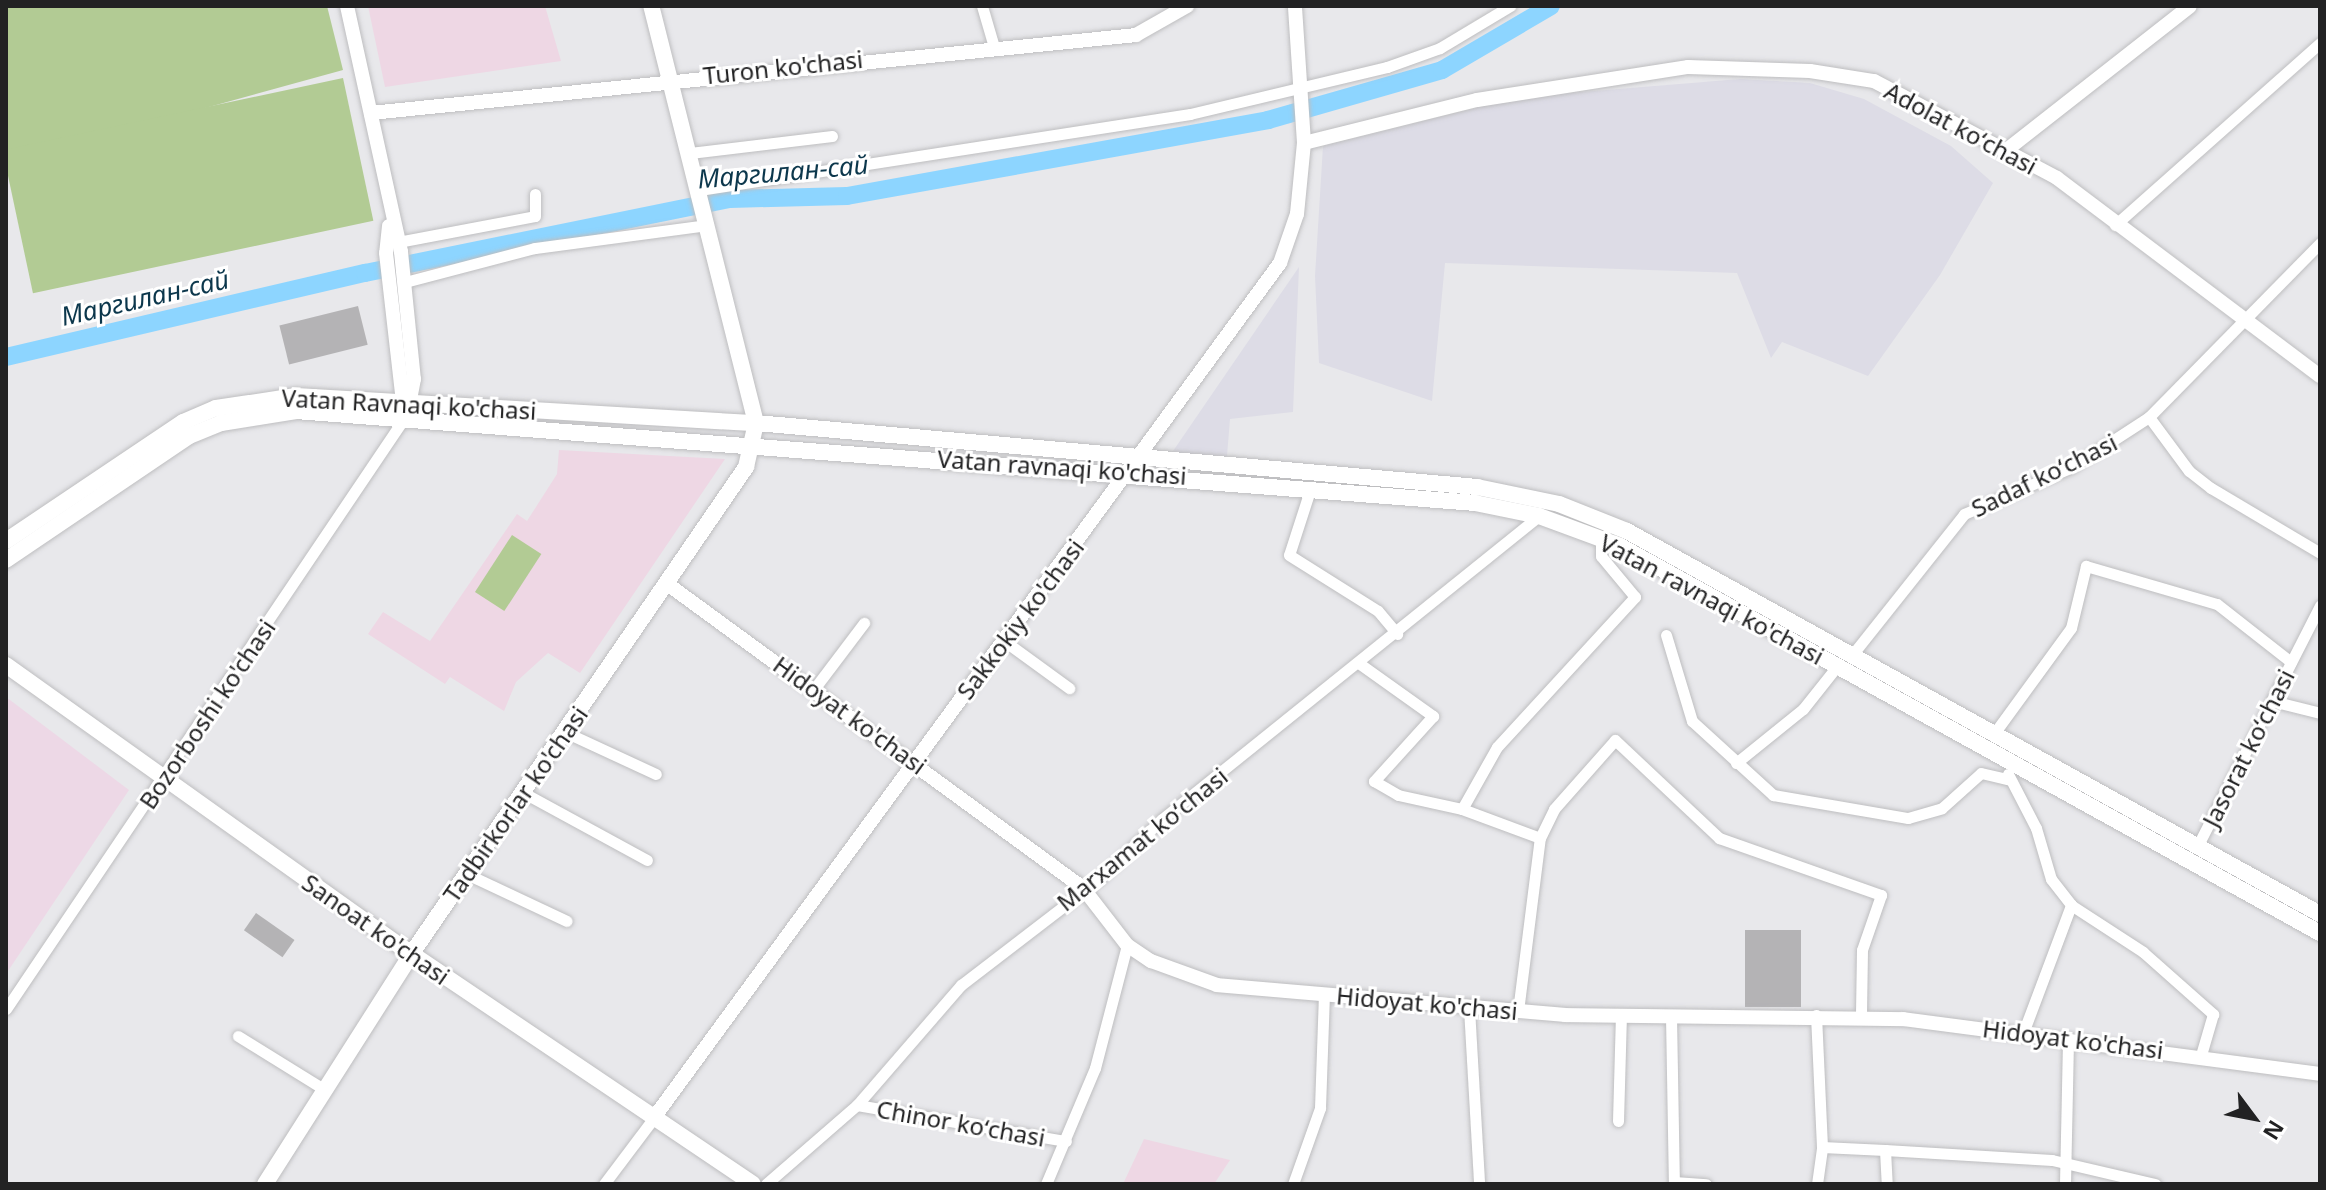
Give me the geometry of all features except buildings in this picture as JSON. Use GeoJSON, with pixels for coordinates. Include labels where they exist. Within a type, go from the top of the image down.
{"type":"FeatureCollection","features":[{"type":"Feature","properties":{"kind":"main road","name":"Tadbirkorlar ko'chasi"},"geometry":{"type":"LineString","coordinates":[[265,1184],[412,953],[746,467],[754,443],[756,423],[651,6]]}},
{"type":"Feature","properties":{"kind":"main road","name":"Vatan Ravnaqi ko'chasi"},"geometry":{"type":"LineString","coordinates":[[6,541],[143,443],[216,408],[296,396],[754,443]]}},
{"type":"Feature","properties":{"kind":"main road","name":"Vatan Ravnaqi ko'chasi"},"geometry":{"type":"LineString","coordinates":[[6,560],[151,457],[221,423],[296,411],[406,407],[756,423]]}},
{"type":"Feature","properties":{"kind":"main road","name":"Vatan ravnaqi ko'chasi"},"geometry":{"type":"LineString","coordinates":[[756,423],[1436,480],[1559,504],[1627,531],[1852,655],[1874,677],[2009,772],[2320,933]]}},
{"type":"Feature","properties":{"kind":"main road","name":"Vatan ravnaqi ko'chasi"},"geometry":{"type":"LineString","coordinates":[[754,443],[1434,496],[1539,516],[1601,538],[1838,665],[1874,677],[1993,735],[2320,914]]}},
{"type":"Feature","properties":{"kind":"main road","name":"Sanoat ko'chasi"},"geometry":{"type":"LineString","coordinates":[[6,665],[162,780],[653,1119],[753,1184]]}},
{"type":"Feature","properties":{"kind":"street"},"geometry":{"type":"LineString","coordinates":[[347,6],[371,113],[395,249],[406,407]]}},
{"type":"Feature","properties":{"kind":"street"},"geometry":{"type":"LineString","coordinates":[[982,6],[994,47]]}},
{"type":"Feature","properties":{"kind":"street","name":"Turon ko'chasi"},"geometry":{"type":"LineString","coordinates":[[371,113],[670,78],[1136,35],[1187,6]]}},
{"type":"Feature","properties":{"kind":"street","name":"Sakkokiy ko'chasi"},"geometry":{"type":"LineString","coordinates":[[604,1184],[1003,640],[1142,456],[1280,263],[1297,214],[1304,143],[1295,6]]}},
{"type":"Feature","properties":{"kind":"street"},"geometry":{"type":"LineString","coordinates":[[699,190],[1091,132],[1301,89],[1440,48],[1510,6]]}},
{"type":"Feature","properties":{"kind":"street"},"geometry":{"type":"LineString","coordinates":[[2004,152],[2190,6]]}},
{"type":"Feature","properties":{"kind":"street"},"geometry":{"type":"LineString","coordinates":[[2115,225],[2320,43]]}},
{"type":"Feature","properties":{"kind":"street","name":"Adolat koʻchasi"},"geometry":{"type":"LineString","coordinates":[[1304,143],[1492,97],[1688,67],[1810,71],[1874,81],[2057,178],[2241,323],[2320,376]]}},
{"type":"Feature","properties":{"kind":"street"},"geometry":{"type":"LineString","coordinates":[[690,153],[832,136]]}},
{"type":"Feature","properties":{"kind":"street"},"geometry":{"type":"LineString","coordinates":[[395,249],[535,216],[535,194]]}},
{"type":"Feature","properties":{"kind":"street"},"geometry":{"type":"LineString","coordinates":[[399,278],[535,248],[707,225]]}},
{"type":"Feature","properties":{"kind":"street","name":"Sadaf koʻchasi"},"geometry":{"type":"LineString","coordinates":[[1852,655],[1964,514],[2072,467],[2149,417],[2320,243]]}},
{"type":"Feature","properties":{"kind":"street","name":"Bozorboshi ko'chasi"},"geometry":{"type":"LineString","coordinates":[[6,1009],[162,780],[406,407]]}},
{"type":"Feature","properties":{"kind":"street"},"geometry":{"type":"LineString","coordinates":[[2149,417],[2189,471],[2235,506],[2320,553]]}},
{"type":"Feature","properties":{"kind":"street"},"geometry":{"type":"LineString","coordinates":[[1311,487],[1289,555],[1378,611],[1397,634]]}},
{"type":"Feature","properties":{"kind":"street","name":"Marxamat koʻchasi"},"geometry":{"type":"LineString","coordinates":[[766,1184],[857,1105],[961,985],[1539,516]]}},
{"type":"Feature","properties":{"kind":"street"},"geometry":{"type":"LineString","coordinates":[[1462,809],[1497,747],[1635,597],[1601,556],[1601,538]]}},
{"type":"Feature","properties":{"kind":"street"},"geometry":{"type":"LineString","coordinates":[[1993,735],[2071,628],[2086,566],[2217,604],[2291,662]]}},
{"type":"Feature","properties":{"kind":"street","name":"Hidoyat ko'chasi"},"geometry":{"type":"LineString","coordinates":[[666,583],[915,761],[1083,888],[1127,945],[1151,961],[1217,985],[1469,1008],[1621,1016],[1861,1016],[2068,1038],[2320,1074]]}},
{"type":"Feature","properties":{"kind":"street","name":"Jasorat koʻchasi"},"geometry":{"type":"LineString","coordinates":[[2197,847],[2320,606]]}},
{"type":"Feature","properties":{"kind":"street"},"geometry":{"type":"LineString","coordinates":[[814,689],[864,623]]}},
{"type":"Feature","properties":{"kind":"street"},"geometry":{"type":"LineString","coordinates":[[1666,635],[1692,721],[1773,795],[1882,818],[1934,812],[1990,770],[2009,772],[2036,828],[2051,879],[2071,905],[2143,952],[2184,994],[2209,1009],[2214,1020],[2201,1055]]}},
{"type":"Feature","properties":{"kind":"street"},"geometry":{"type":"LineString","coordinates":[[1003,640],[1069,688]]}},
{"type":"Feature","properties":{"kind":"street"},"geometry":{"type":"LineString","coordinates":[[1360,664],[1433,716],[1374,781],[1398,795],[1462,809],[1540,838]]}},
{"type":"Feature","properties":{"kind":"street"},"geometry":{"type":"LineString","coordinates":[[1736,763],[1803,709],[1838,665]]}},
{"type":"Feature","properties":{"kind":"street"},"geometry":{"type":"LineString","coordinates":[[2272,701],[2320,713]]}},
{"type":"Feature","properties":{"kind":"street"},"geometry":{"type":"LineString","coordinates":[[565,732],[656,774]]}},
{"type":"Feature","properties":{"kind":"street"},"geometry":{"type":"LineString","coordinates":[[1518,1011],[1540,838],[1554,809],[1615,740],[1719,838],[1881,895],[1862,950],[1861,1016]]}},
{"type":"Feature","properties":{"kind":"street"},"geometry":{"type":"LineString","coordinates":[[524,793],[647,860]]}},
{"type":"Feature","properties":{"kind":"street"},"geometry":{"type":"LineString","coordinates":[[467,874],[567,921]]}},
{"type":"Feature","properties":{"kind":"street"},"geometry":{"type":"LineString","coordinates":[[2023,1033],[2071,905]]}},
{"type":"Feature","properties":{"kind":"street"},"geometry":{"type":"LineString","coordinates":[[1046,1184],[1095,1068],[1127,945]]}},
{"type":"Feature","properties":{"kind":"street"},"geometry":{"type":"LineString","coordinates":[[1293,1184],[1320,1108],[1324,995]]}},
{"type":"Feature","properties":{"kind":"street"},"geometry":{"type":"LineString","coordinates":[[1469,1008],[1479,1184]]}},
{"type":"Feature","properties":{"kind":"street"},"geometry":{"type":"LineString","coordinates":[[1816,1015],[1822,1147],[1817,1184]]}},
{"type":"Feature","properties":{"kind":"street"},"geometry":{"type":"LineString","coordinates":[[1618,1121],[1621,1016]]}},
{"type":"Feature","properties":{"kind":"street"},"geometry":{"type":"LineString","coordinates":[[1671,1016],[1674,1183],[1706,1184]]}},
{"type":"Feature","properties":{"kind":"street"},"geometry":{"type":"LineString","coordinates":[[238,1036],[325,1090]]}},
{"type":"Feature","properties":{"kind":"street"},"geometry":{"type":"LineString","coordinates":[[2065,1184],[2068,1038]]}},
{"type":"Feature","properties":{"kind":"street","name":"Chinor koʻchasi"},"geometry":{"type":"LineString","coordinates":[[857,1105],[1066,1141]]}},
{"type":"Feature","properties":{"kind":"street"},"geometry":{"type":"LineString","coordinates":[[1822,1147],[2064,1162],[2155,1184]]}},
{"type":"Feature","properties":{"kind":"street"},"geometry":{"type":"LineString","coordinates":[[1885,1150],[1887,1184]]}},
{"type":"Feature","properties":{"kind":"shaded area"},"geometry":{"type":"Polygon","coordinates":[[[368,6],[545,6],[561,61],[385,87],[368,6]]]}},
{"type":"Feature","properties":{"kind":"shaded area"},"geometry":{"type":"Polygon","coordinates":[[[1740,79],[1810,83],[1864,99],[1951,146],[1993,183],[1940,275],[1868,376],[1782,342],[1771,358],[1737,273],[1445,263],[1432,401],[1319,363],[1315,276],[1323,146],[1520,97],[1740,79]]]}},
{"type":"Feature","properties":{"kind":"shaded area"},"geometry":{"type":"Polygon","coordinates":[[[1299,267],[1293,412],[1230,419],[1227,456],[1171,454],[1299,267]]]}},
{"type":"Feature","properties":{"kind":"shaded area"},"geometry":{"type":"Polygon","coordinates":[[[559,450],[725,459],[580,673],[548,653],[516,682],[504,711],[450,677],[445,684],[368,634],[383,612],[430,641],[517,514],[527,521],[557,474],[559,450]]]}},
{"type":"Feature","properties":{"kind":"shaded area"},"geometry":{"type":"Polygon","coordinates":[[[6,697],[129,790],[6,974],[6,697]]]}},
{"type":"Feature","properties":{"kind":"shaded area"},"geometry":{"type":"Polygon","coordinates":[[[1144,1139],[1230,1160],[1214,1184],[1123,1184],[1144,1139]]]}},
{"type":"Feature","properties":{"kind":"green space"},"geometry":{"type":"Polygon","coordinates":[[[6,6],[327,6],[343,70],[6,163],[6,6]]]}},
{"type":"Feature","properties":{"kind":"green space"},"geometry":{"type":"Polygon","coordinates":[[[343,78],[373,221],[33,293],[6,166],[6,150],[343,78]]]}},
{"type":"Feature","properties":{"kind":"green space"},"geometry":{"type":"Polygon","coordinates":[[[512,535],[541,554],[504,611],[475,592],[512,535]]]}},
{"type":"Feature","properties":{"kind":"waterway","name":"Маргилан-сай"},"geometry":{"type":"LineString","coordinates":[[6,357],[365,273],[730,199],[847,196],[1268,120],[1442,70],[1551,6]]}}]}
